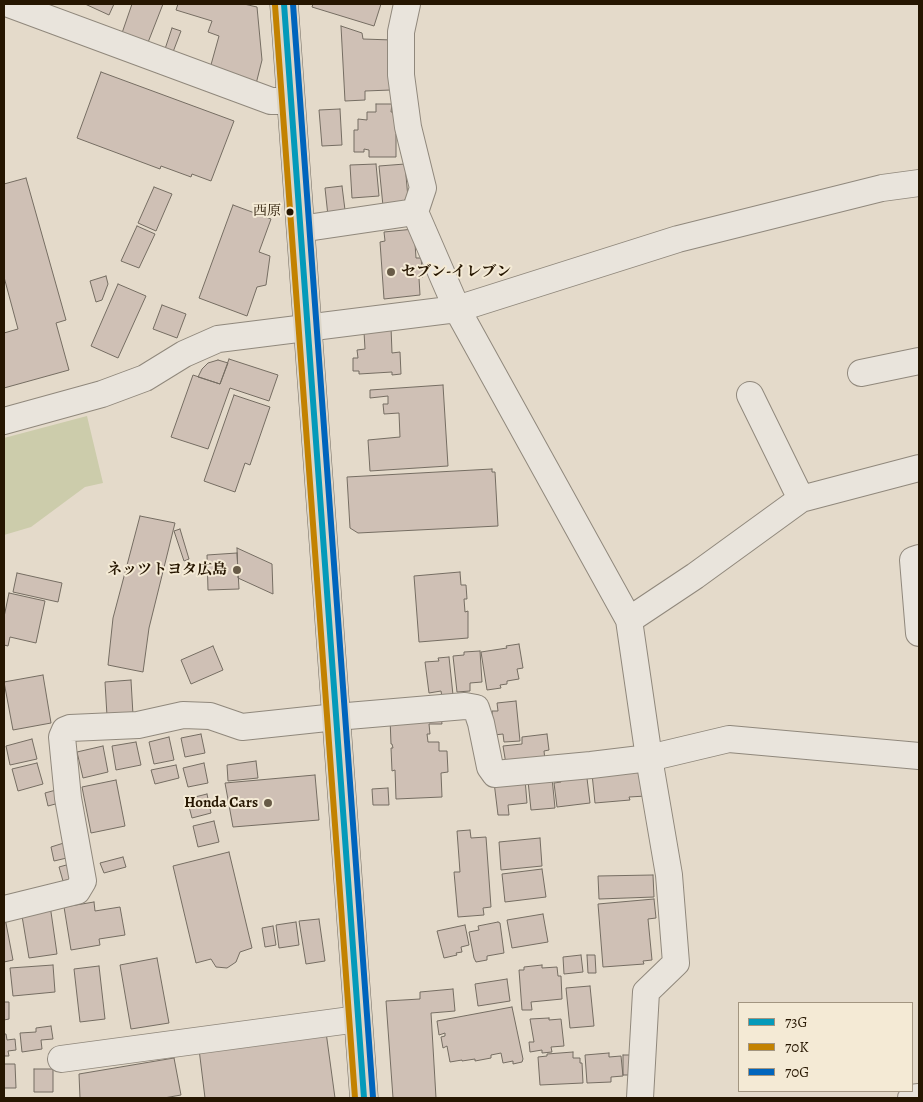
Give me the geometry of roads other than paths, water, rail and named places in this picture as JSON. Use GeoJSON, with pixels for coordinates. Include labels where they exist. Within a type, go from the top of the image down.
{"type":"FeatureCollection","features":[{"type":"Feature","properties":{"kind":"highway"},"geometry":{"type":"LineString","coordinates":[[284,4],[364,1098]]}},
{"type":"Feature","properties":{"kind":"street"},"geometry":{"type":"LineString","coordinates":[[9,4],[271,101],[291,101]]}},
{"type":"Feature","properties":{"kind":"street"},"geometry":{"type":"LineString","coordinates":[[408,4],[402,32],[401,75],[408,127],[423,188],[415,212],[457,309],[629,620],[649,758],[669,875],[676,963],[646,992],[640,1098]]}},
{"type":"Feature","properties":{"kind":"street"},"geometry":{"type":"LineString","coordinates":[[4,421],[102,394],[146,378],[184,354],[218,339],[457,309],[678,239],[882,188],[919,183]]}},
{"type":"Feature","properties":{"kind":"street"},"geometry":{"type":"LineString","coordinates":[[300,229],[415,212]]}},
{"type":"Feature","properties":{"kind":"street"},"geometry":{"type":"LineString","coordinates":[[861,372],[919,361]]}},
{"type":"Feature","properties":{"kind":"street"},"geometry":{"type":"LineString","coordinates":[[750,395],[801,499]]}},
{"type":"Feature","properties":{"kind":"street"},"geometry":{"type":"LineString","coordinates":[[629,620],[695,576],[801,499],[919,468]]}},
{"type":"Feature","properties":{"kind":"street"},"geometry":{"type":"LineString","coordinates":[[919,558],[913,560],[919,633]]}},
{"type":"Feature","properties":{"kind":"street"},"geometry":{"type":"LineString","coordinates":[[4,909],[76,891],[83,881],[68,798],[62,736],[65,730],[70,728],[138,725],[183,715],[210,716],[242,727],[465,706],[476,708],[490,767],[495,774],[649,758],[729,740],[919,756]]}},
{"type":"Feature","properties":{"kind":"street"},"geometry":{"type":"LineString","coordinates":[[61,1059],[358,1019]]}},
{"type":"Feature","properties":{"kind":"street"},"geometry":{"type":"LineString","coordinates":[[911,1098],[919,1096]]}},
{"type":"Feature","properties":{"kind":"place","name":"西原"},"geometry":{"type":"Point","coordinates":[290,212]}},
{"type":"Feature","properties":{"kind":"place","name":"セブン-イレブン"},"geometry":{"type":"Point","coordinates":[391,272]}},
{"type":"Feature","properties":{"kind":"place","name":"ネッツトヨタ広島"},"geometry":{"type":"Point","coordinates":[237,570]}},
{"type":"Feature","properties":{"kind":"place","name":"Honda Cars"},"geometry":{"type":"Point","coordinates":[268,803]}}]}
